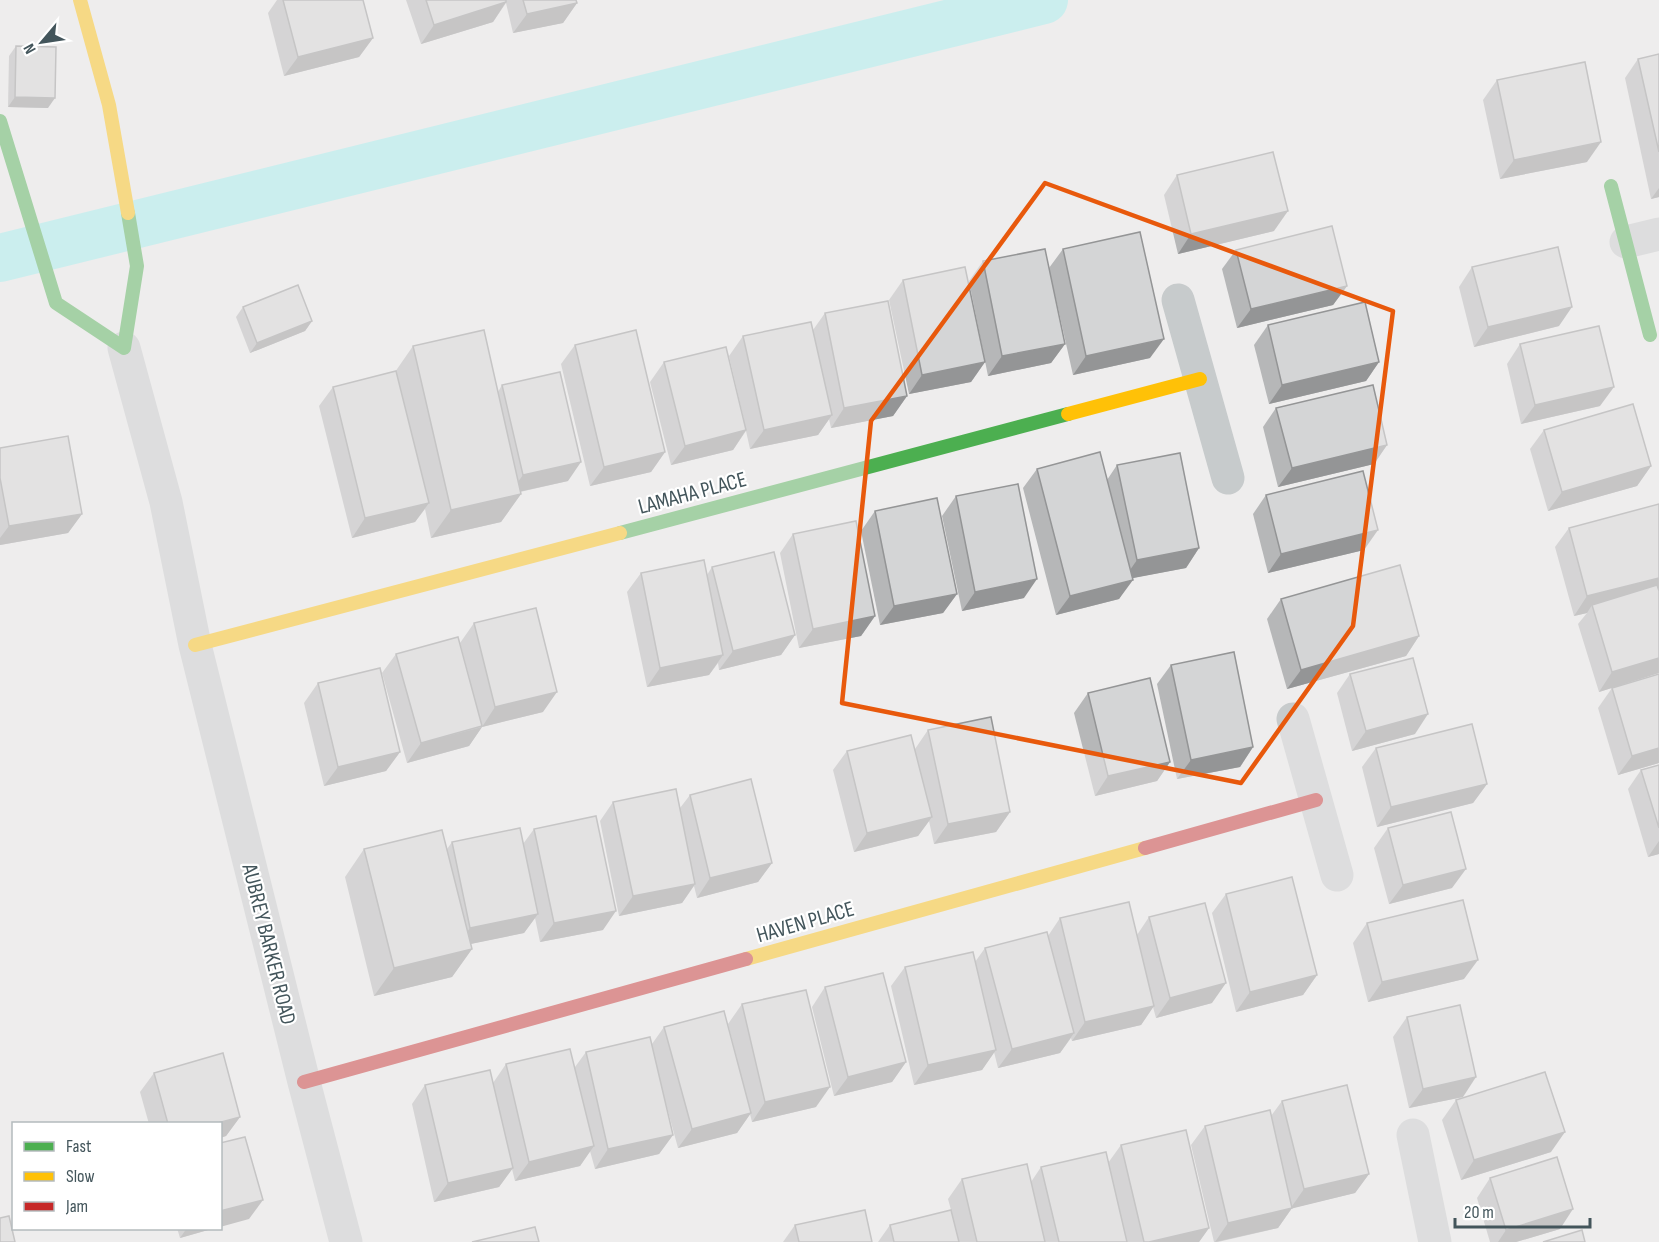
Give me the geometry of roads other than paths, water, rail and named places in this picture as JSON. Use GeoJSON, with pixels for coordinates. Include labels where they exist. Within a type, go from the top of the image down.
{"type":"FeatureCollection","features":[{"type":"Feature","properties":{"kind":"street"},"geometry":{"type":"LineString","coordinates":[[0,121],[56,303],[124,348],[137,266],[109,105],[80,0]]}},
{"type":"Feature","properties":{"kind":"street"},"geometry":{"type":"LineString","coordinates":[[1611,186],[1650,335]]}},
{"type":"Feature","properties":{"kind":"street"},"geometry":{"type":"LineString","coordinates":[[1626,242],[1659,234]]}},
{"type":"Feature","properties":{"kind":"street"},"geometry":{"type":"LineString","coordinates":[[1178,300],[1228,478]]}},
{"type":"Feature","properties":{"kind":"street","name":"AUBREY BARKER ROAD"},"geometry":{"type":"LineString","coordinates":[[124,348],[166,502],[195,645],[346,1242]]}},
{"type":"Feature","properties":{"kind":"street","name":"LAMAHA PLACE"},"geometry":{"type":"LineString","coordinates":[[195,645],[1200,379]]}},
{"type":"Feature","properties":{"kind":"street"},"geometry":{"type":"LineString","coordinates":[[1293,719],[1337,875]]}},
{"type":"Feature","properties":{"kind":"street","name":"HAVEN PLACE"},"geometry":{"type":"LineString","coordinates":[[304,1082],[1316,800]]}},
{"type":"Feature","properties":{"kind":"street"},"geometry":{"type":"LineString","coordinates":[[1413,1135],[1434,1242]]}},
{"type":"Feature","properties":{"kind":"waterway"},"geometry":{"type":"LineString","coordinates":[[0,258],[1044,0]]}}]}
